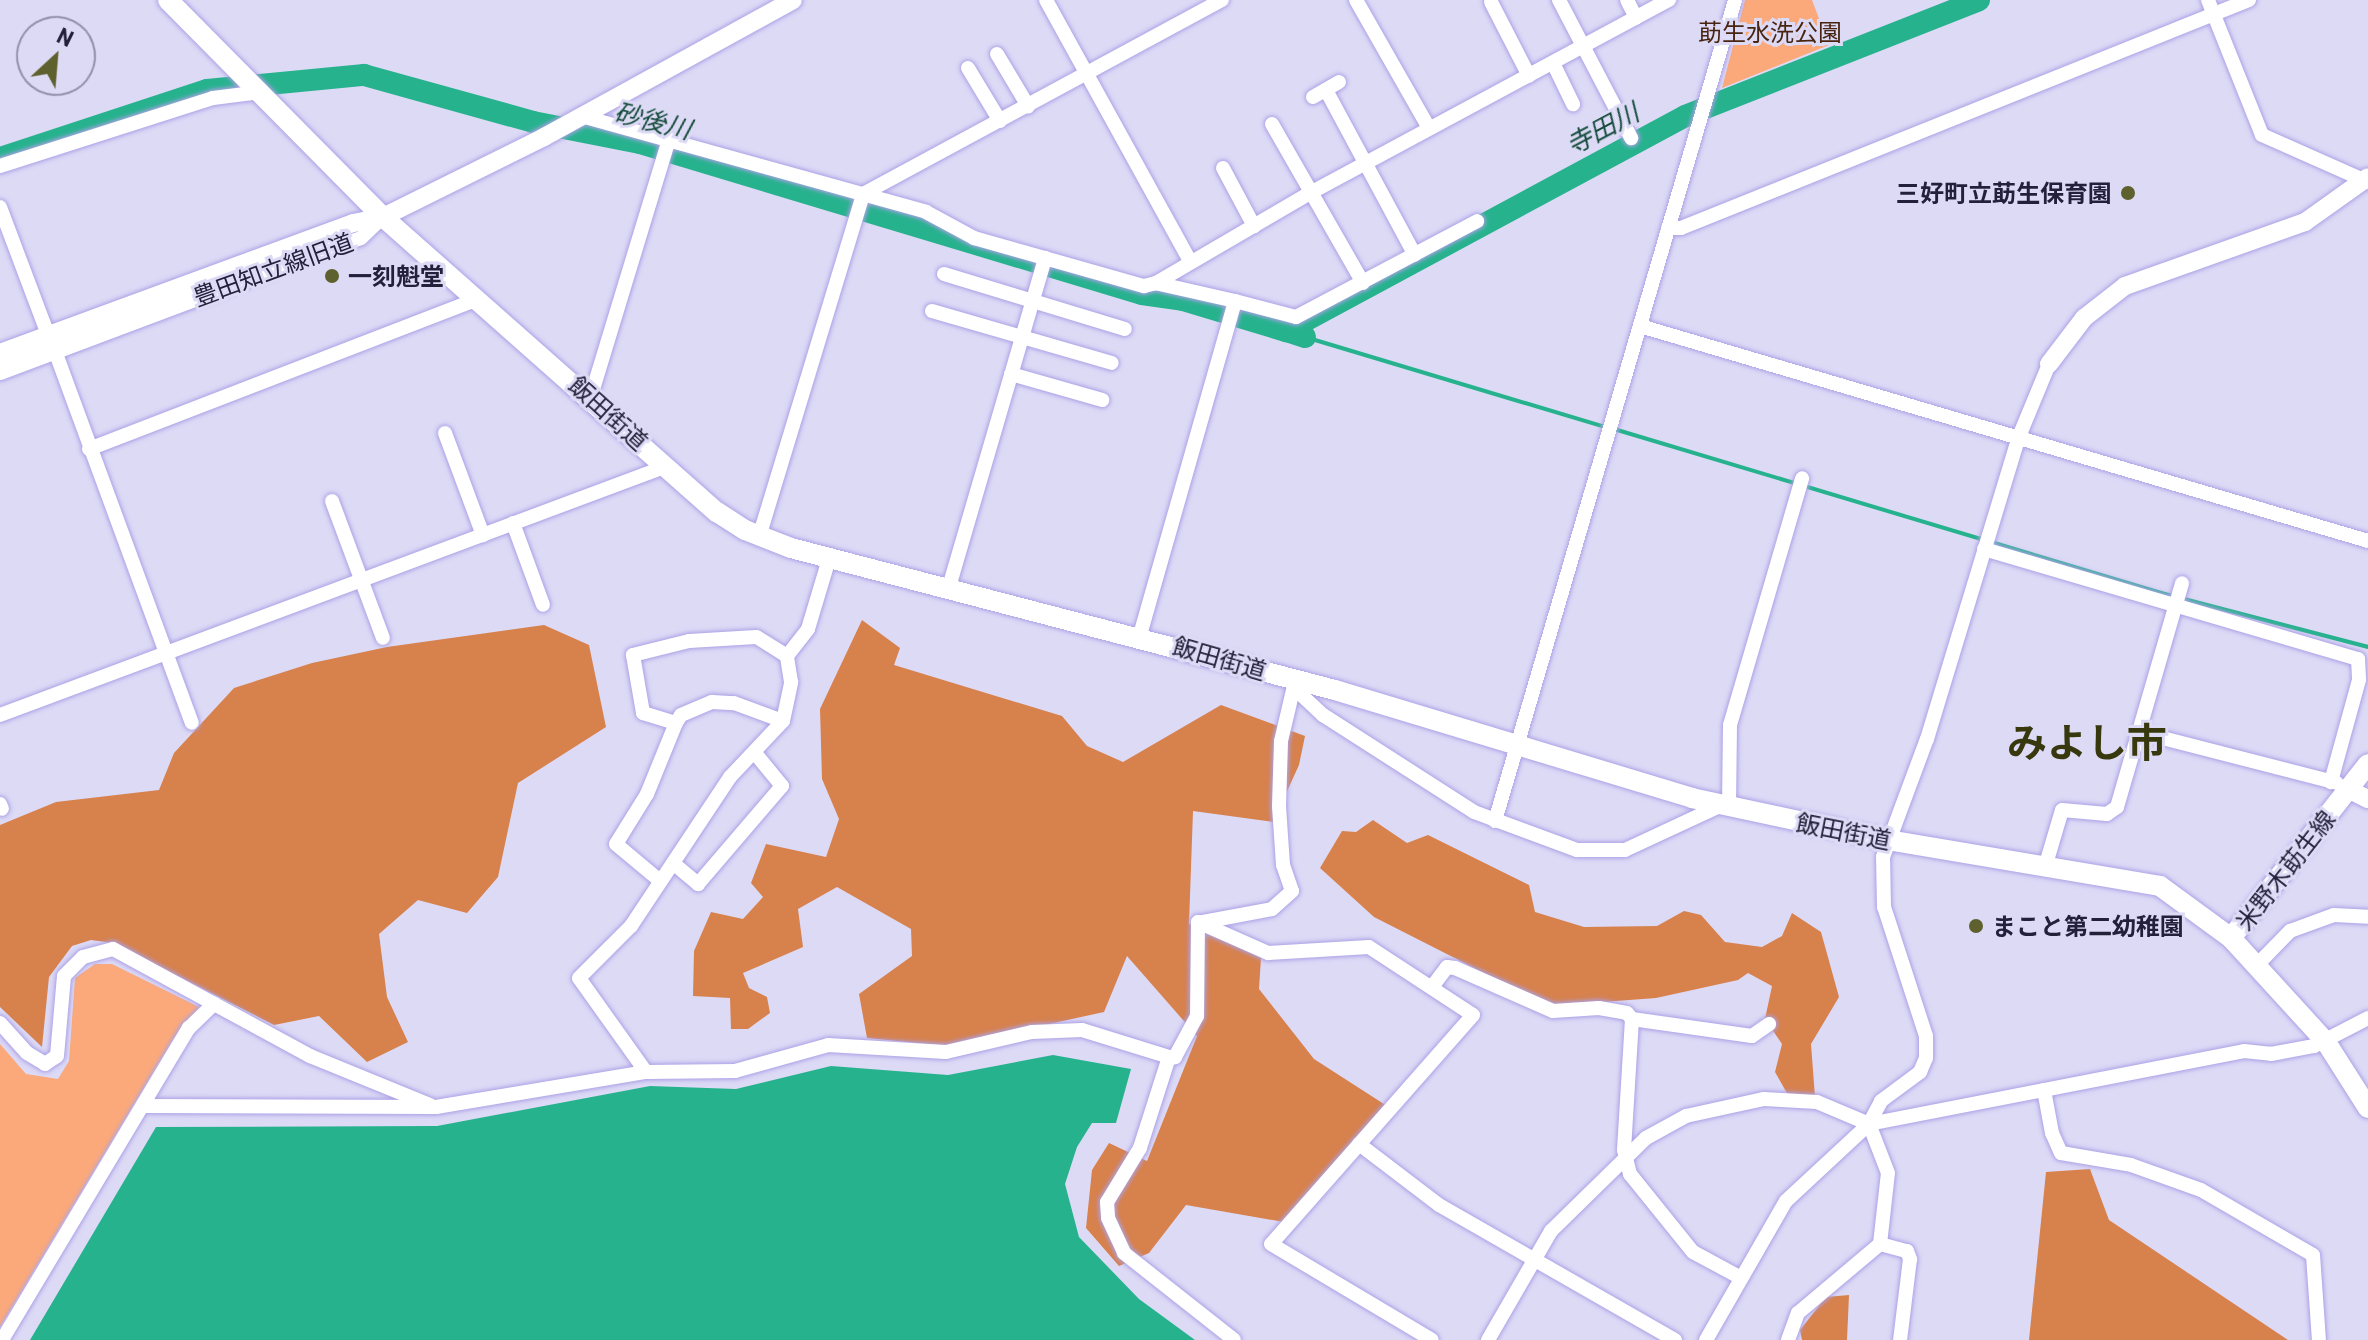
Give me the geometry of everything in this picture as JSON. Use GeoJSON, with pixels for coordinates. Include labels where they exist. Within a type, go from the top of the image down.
{"type":"FeatureCollection","features":[{"type":"Feature","properties":{"kind":"main road","name":"飯田街道"},"geometry":{"type":"LineString","coordinates":[[168,0],[383,217],[591,396],[717,512],[759,537],[829,559],[1140,635],[1295,683],[1517,744],[1725,806],[1888,840],[2046,864],[2160,886],[2231,938],[2326,1042],[2368,1108]]}},
{"type":"Feature","properties":{"kind":"main road","name":"米野木莇生線"},"geometry":{"type":"LineString","coordinates":[[2231,938],[2339,785],[2368,764]]}},
{"type":"Feature","properties":{"kind":"street"},"geometry":{"type":"LineString","coordinates":[[383,217],[544,137],[793,0]]}},
{"type":"Feature","properties":{"kind":"street"},"geometry":{"type":"LineString","coordinates":[[1046,0],[1190,261]]}},
{"type":"Feature","properties":{"kind":"street"},"geometry":{"type":"LineString","coordinates":[[759,537],[862,196],[1222,0]]}},
{"type":"Feature","properties":{"kind":"street"},"geometry":{"type":"LineString","coordinates":[[1356,0],[1429,128]]}},
{"type":"Feature","properties":{"kind":"street"},"geometry":{"type":"LineString","coordinates":[[1559,0],[1631,138]]}},
{"type":"Feature","properties":{"kind":"street"},"geometry":{"type":"LineString","coordinates":[[1627,0],[1636,18]]}},
{"type":"Feature","properties":{"kind":"street"},"geometry":{"type":"LineString","coordinates":[[576,119],[926,212],[974,238],[1144,286],[1156,283],[1310,193],[1669,0]]}},
{"type":"Feature","properties":{"kind":"street"},"geometry":{"type":"LineString","coordinates":[[1495,821],[1735,0]]}},
{"type":"Feature","properties":{"kind":"street"},"geometry":{"type":"LineString","coordinates":[[1668,228],[1695,222],[2211,7],[2249,0]]}},
{"type":"Feature","properties":{"kind":"street"},"geometry":{"type":"LineString","coordinates":[[1488,4],[1529,76]]}},
{"type":"Feature","properties":{"kind":"street"},"geometry":{"type":"LineString","coordinates":[[2211,7],[2262,135],[2367,180]]}},
{"type":"Feature","properties":{"kind":"street"},"geometry":{"type":"LineString","coordinates":[[997,54],[1028,106]]}},
{"type":"Feature","properties":{"kind":"street"},"geometry":{"type":"LineString","coordinates":[[1553,63],[1573,104]]}},
{"type":"Feature","properties":{"kind":"street"},"geometry":{"type":"LineString","coordinates":[[968,68],[1000,121]]}},
{"type":"Feature","properties":{"kind":"street"},"geometry":{"type":"LineString","coordinates":[[0,166],[256,87]]}},
{"type":"Feature","properties":{"kind":"street"},"geometry":{"type":"LineString","coordinates":[[1326,90],[1415,255]]}},
{"type":"Feature","properties":{"kind":"street"},"geometry":{"type":"LineString","coordinates":[[1272,124],[1363,283]]}},
{"type":"Feature","properties":{"kind":"street"},"geometry":{"type":"LineString","coordinates":[[591,396],[668,142]]}},
{"type":"Feature","properties":{"kind":"street"},"geometry":{"type":"LineString","coordinates":[[1223,168],[1254,226]]}},
{"type":"Feature","properties":{"kind":"street"},"geometry":{"type":"LineString","coordinates":[[1706,1340],[1786,1201],[1869,1124],[1881,1101],[1920,1072],[1928,1052],[1882,893],[1888,840],[1927,739],[2018,439],[2049,364],[2084,318],[2125,286],[2305,222],[2367,180]]}},
{"type":"Feature","properties":{"kind":"street"},"geometry":{"type":"LineString","coordinates":[[0,207],[192,723]]}},
{"type":"Feature","properties":{"kind":"street","name":"豊田知立線旧道"},"geometry":{"type":"LineString","coordinates":[[0,353],[51,343],[361,238],[383,217]]}},
{"type":"Feature","properties":{"kind":"street","name":"豊田知立線旧道"},"geometry":{"type":"LineString","coordinates":[[0,371],[51,343],[383,217]]}},
{"type":"Feature","properties":{"kind":"street"},"geometry":{"type":"LineString","coordinates":[[1156,283],[1235,305],[1296,317],[1477,221]]}},
{"type":"Feature","properties":{"kind":"street"},"geometry":{"type":"LineString","coordinates":[[949,587],[1044,259]]}},
{"type":"Feature","properties":{"kind":"street"},"geometry":{"type":"LineString","coordinates":[[944,274],[1031,303],[1125,329]]}},
{"type":"Feature","properties":{"kind":"street"},"geometry":{"type":"LineString","coordinates":[[89,449],[478,299]]}},
{"type":"Feature","properties":{"kind":"street"},"geometry":{"type":"LineString","coordinates":[[1140,635],[1235,305]]}},
{"type":"Feature","properties":{"kind":"street"},"geometry":{"type":"LineString","coordinates":[[932,311],[1112,363]]}},
{"type":"Feature","properties":{"kind":"street"},"geometry":{"type":"LineString","coordinates":[[1640,326],[2368,541]]}},
{"type":"Feature","properties":{"kind":"street"},"geometry":{"type":"LineString","coordinates":[[1011,374],[1102,400]]}},
{"type":"Feature","properties":{"kind":"street"},"geometry":{"type":"LineString","coordinates":[[445,433],[483,535]]}},
{"type":"Feature","properties":{"kind":"street"},"geometry":{"type":"LineString","coordinates":[[0,715],[667,466]]}},
{"type":"Feature","properties":{"kind":"street"},"geometry":{"type":"LineString","coordinates":[[1295,683],[1323,715],[1422,781],[1495,821],[1577,850],[1625,850],[1725,806],[1730,725],[1802,478]]}},
{"type":"Feature","properties":{"kind":"street"},"geometry":{"type":"LineString","coordinates":[[332,501],[383,638]]}},
{"type":"Feature","properties":{"kind":"street"},"geometry":{"type":"LineString","coordinates":[[513,523],[543,605]]}},
{"type":"Feature","properties":{"kind":"street"},"geometry":{"type":"LineString","coordinates":[[1984,549],[2358,659],[2359,680],[2339,785]]}},
{"type":"Feature","properties":{"kind":"street"},"geometry":{"type":"LineString","coordinates":[[646,1072],[579,978],[631,926],[730,777],[783,721],[791,682],[787,656],[808,629],[829,559]]}},
{"type":"Feature","properties":{"kind":"street"},"geometry":{"type":"LineString","coordinates":[[2046,864],[2062,810],[2115,810],[2182,584]]}},
{"type":"Feature","properties":{"kind":"street"},"geometry":{"type":"LineString","coordinates":[[676,723],[639,710],[635,652],[734,635],[756,637],[787,656]]}},
{"type":"Feature","properties":{"kind":"street"},"geometry":{"type":"LineString","coordinates":[[1198,922],[1272,909],[1292,891],[1283,865],[1279,806],[1281,741],[1295,683]]}},
{"type":"Feature","properties":{"kind":"street"},"geometry":{"type":"LineString","coordinates":[[659,880],[616,844],[647,794],[681,715],[712,702],[755,708],[783,721]]}},
{"type":"Feature","properties":{"kind":"street"},"geometry":{"type":"LineString","coordinates":[[2139,732],[2339,785],[2368,799]]}},
{"type":"Feature","properties":{"kind":"street"},"geometry":{"type":"LineString","coordinates":[[673,863],[698,884],[782,786],[755,753]]}},
{"type":"Feature","properties":{"kind":"street"},"geometry":{"type":"LineString","coordinates":[[2256,966],[2290,931],[2334,915],[2368,917]]}},
{"type":"Feature","properties":{"kind":"street"},"geometry":{"type":"LineString","coordinates":[[1198,922],[1268,953],[1362,944],[1473,1015],[1271,1244],[1432,1340]]}},
{"type":"Feature","properties":{"kind":"street"},"geometry":{"type":"LineString","coordinates":[[143,1106],[436,1107],[646,1072],[735,1071],[828,1045],[946,1052],[1032,1032],[1082,1030],[1175,1057],[1197,1016],[1198,922]]}},
{"type":"Feature","properties":{"kind":"street"},"geometry":{"type":"LineString","coordinates":[[0,1023],[27,1053],[45,1064],[57,1056],[64,976],[83,957],[113,949],[310,1056],[436,1107]]}},
{"type":"Feature","properties":{"kind":"street"},"geometry":{"type":"LineString","coordinates":[[1432,987],[1447,967],[1553,1011],[1599,1008],[1632,1019],[1752,1036],[1769,1024]]}},
{"type":"Feature","properties":{"kind":"street"},"geometry":{"type":"LineString","coordinates":[[2,1340],[189,1028],[214,1004]]}},
{"type":"Feature","properties":{"kind":"street"},"geometry":{"type":"LineString","coordinates":[[1488,1340],[1551,1231],[1646,1138],[1686,1116],[1764,1099],[1817,1102],[1869,1124],[2244,1051],[2271,1054],[2326,1042],[2368,1018]]}},
{"type":"Feature","properties":{"kind":"street"},"geometry":{"type":"LineString","coordinates":[[1632,1019],[1625,1161],[1630,1174],[1693,1252],[1741,1278]]}},
{"type":"Feature","properties":{"kind":"street"},"geometry":{"type":"LineString","coordinates":[[1169,1057],[1140,1148],[1107,1202],[1108,1218],[1124,1253],[1234,1340]]}},
{"type":"Feature","properties":{"kind":"street"},"geometry":{"type":"LineString","coordinates":[[2044,1090],[2052,1133],[2061,1153],[2131,1165],[2201,1190],[2313,1255],[2319,1340]]}},
{"type":"Feature","properties":{"kind":"street"},"geometry":{"type":"LineString","coordinates":[[1788,1340],[1798,1313],[1880,1244],[1888,1173],[1869,1124]]}},
{"type":"Feature","properties":{"kind":"street"},"geometry":{"type":"LineString","coordinates":[[1359,1144],[1439,1205],[1675,1340]]}},
{"type":"Feature","properties":{"kind":"street"},"geometry":{"type":"LineString","coordinates":[[1880,1244],[1907,1251],[1910,1259],[1900,1340]]}},
{"type":"Feature","properties":{"kind":"green space","name":"莇生水洗公園"},"geometry":{"type":"Polygon","coordinates":[[[1745,0],[1812,0],[1829,45],[1722,88],[1745,0]]]}},
{"type":"Feature","properties":{"kind":"green space"},"geometry":{"type":"Polygon","coordinates":[[[95,964],[112,964],[199,1007],[173,1039],[0,1327],[0,1044],[26,1074],[58,1079],[69,1061],[75,978],[95,964]]]}},
{"type":"Feature","properties":{"kind":"shaded area"},"geometry":{"type":"Polygon","coordinates":[[[862,620],[900,648],[894,665],[1062,716],[1087,746],[1123,762],[1221,705],[1305,736],[1299,765],[1273,822],[1193,811],[1189,924],[1261,958],[1259,989],[1314,1059],[1387,1106],[1284,1222],[1186,1205],[1149,1253],[1119,1266],[1086,1228],[1092,1170],[1109,1143],[1147,1161],[1197,1036],[1127,956],[1104,1012],[948,1046],[867,1038],[859,994],[912,956],[911,929],[837,887],[798,909],[803,947],[743,973],[749,988],[767,997],[770,1013],[748,1029],[731,1029],[730,998],[693,996],[694,951],[711,912],[743,919],[763,897],[751,883],[766,844],[826,857],[839,819],[822,779],[820,709],[862,620]]]}},
{"type":"Feature","properties":{"kind":"shaded area"},"geometry":{"type":"Polygon","coordinates":[[[544,625],[589,645],[606,727],[518,783],[498,877],[467,913],[418,900],[379,934],[387,997],[408,1042],[367,1062],[319,1016],[274,1025],[113,943],[91,940],[72,946],[49,977],[42,1047],[0,1007],[0,825],[56,802],[159,790],[174,753],[234,688],[312,663],[387,647],[544,625]]]}},
{"type":"Feature","properties":{"kind":"shaded area"},"geometry":{"type":"Polygon","coordinates":[[[1373,820],[1407,843],[1428,835],[1529,885],[1535,912],[1584,927],[1657,926],[1684,911],[1701,915],[1725,942],[1762,947],[1782,936],[1792,913],[1821,932],[1839,997],[1811,1044],[1815,1097],[1788,1095],[1775,1072],[1782,1044],[1765,1019],[1772,986],[1748,973],[1738,980],[1656,998],[1549,1006],[1374,917],[1320,868],[1342,831],[1356,832],[1373,820]]]}},
{"type":"Feature","properties":{"kind":"shaded area"},"geometry":{"type":"Polygon","coordinates":[[[1053,1055],[1131,1069],[1116,1123],[1092,1123],[1077,1147],[1065,1184],[1079,1237],[1139,1299],[1195,1340],[30,1340],[156,1127],[437,1126],[650,1086],[736,1089],[831,1066],[948,1075],[1053,1055]]]}},
{"type":"Feature","properties":{"kind":"shaded area"},"geometry":{"type":"Polygon","coordinates":[[[2090,1169],[2109,1220],[2288,1340],[2029,1340],[2046,1172],[2090,1169]]]}},
{"type":"Feature","properties":{"kind":"shaded area"},"geometry":{"type":"Polygon","coordinates":[[[1849,1295],[1847,1340],[1802,1340],[1800,1330],[1826,1297],[1849,1295]]]}},
{"type":"Feature","properties":{"kind":"waterway","name":"寺田川"},"geometry":{"type":"LineString","coordinates":[[1305,337],[1286,331],[1685,116],[1979,0]]}},
{"type":"Feature","properties":{"kind":"waterway","name":"砂後川"},"geometry":{"type":"LineString","coordinates":[[0,158],[207,90],[364,75],[533,122],[640,143],[1142,294],[1183,300],[1286,331]]}},
{"type":"Feature","properties":{"kind":"waterway"},"geometry":{"type":"LineString","coordinates":[[1305,337],[1605,427]]}},
{"type":"Feature","properties":{"kind":"waterway"},"geometry":{"type":"LineString","coordinates":[[1614,429],[2161,593],[2368,647]]}},
{"type":"Feature","properties":{"kind":"place","name":"三好町立莇生保育園"},"geometry":{"type":"Point","coordinates":[2128,193]}},
{"type":"Feature","properties":{"kind":"place","name":"一刻魁堂"},"geometry":{"type":"Point","coordinates":[332,276]}},
{"type":"Feature","properties":{"kind":"place","name":"まこと第二幼稚園"},"geometry":{"type":"Point","coordinates":[1976,926]}},
{"type":"Feature","properties":{"kind":"district","name":"みよし市"},"geometry":{"type":"Point","coordinates":[2087,741]}}]}
